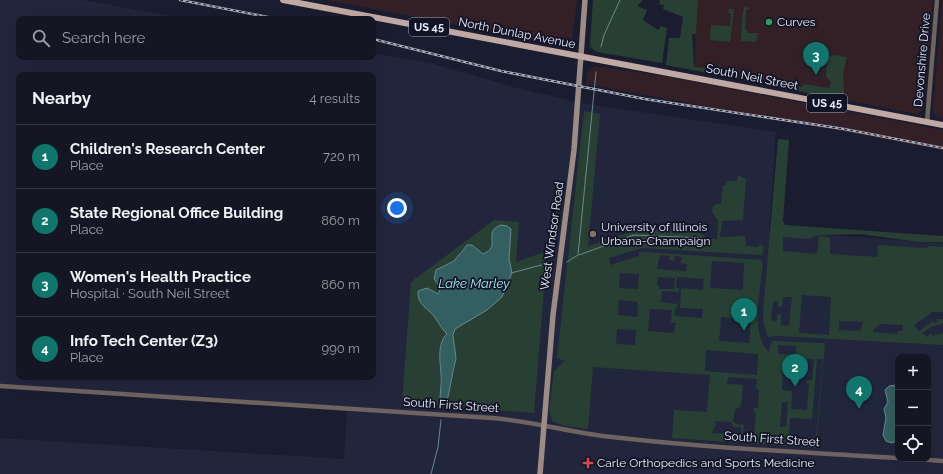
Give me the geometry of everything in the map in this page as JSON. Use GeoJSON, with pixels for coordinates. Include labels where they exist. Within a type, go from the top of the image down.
{"type":"FeatureCollection","features":[{"type":"Feature","properties":{"kind":"main road","name":"North Dunlap Avenue"},"geometry":{"type":"LineString","coordinates":[[283,0],[367,16]]}},
{"type":"Feature","properties":{"kind":"main road","name":"West Windsor Road"},"geometry":{"type":"LineString","coordinates":[[540,474],[553,315],[574,150],[585,0]]}},
{"type":"Feature","properties":{"kind":"main road","name":"North Dunlap Avenue"},"geometry":{"type":"LineString","coordinates":[[376,18],[581,57]]}},
{"type":"Feature","properties":{"kind":"main road","name":"South Neil Street"},"geometry":{"type":"LineString","coordinates":[[581,57],[675,73],[943,125]]}},
{"type":"Feature","properties":{"kind":"street","name":"Devonshire Drive"},"geometry":{"type":"LineString","coordinates":[[927,122],[937,0]]}},
{"type":"Feature","properties":{"kind":"street","name":"South First Street"},"geometry":{"type":"LineString","coordinates":[[0,386],[492,418],[589,435],[647,441],[895,458]]}},
{"type":"Feature","properties":{"kind":"street"},"geometry":{"type":"LineString","coordinates":[[931,460],[943,461]]}},
{"type":"Feature","properties":{"kind":"shaded area","name":"University of Illinois Urbana-Champaign"},"geometry":{"type":"Polygon","coordinates":[[[0,0],[83,0],[171,16],[16,16],[16,60],[376,60],[376,54],[430,63],[524,90],[587,104],[776,132],[769,231],[943,243],[943,474],[0,474],[0,438],[344,459],[347,411],[0,388],[0,0]]]}},
{"type":"Feature","properties":{"kind":"shaded area"},"geometry":{"type":"Polygon","coordinates":[[[326,0],[577,0],[571,46],[326,0]]]}},
{"type":"Feature","properties":{"kind":"shaded area"},"geometry":{"type":"Polygon","coordinates":[[[593,0],[643,0],[637,6],[647,10],[643,20],[658,30],[661,26],[667,28],[662,63],[597,52],[591,48],[593,0]]]}},
{"type":"Feature","properties":{"kind":"shaded area"},"geometry":{"type":"Polygon","coordinates":[[[660,0],[698,0],[696,34],[692,34],[694,67],[726,70],[728,46],[726,71],[719,75],[666,65],[669,38],[680,38],[683,17],[663,9],[664,5],[659,4],[660,0]]]}},
{"type":"Feature","properties":{"kind":"shaded area"},"geometry":{"type":"Polygon","coordinates":[[[696,0],[933,0],[924,106],[920,113],[916,114],[694,70],[696,0]]]}},
{"type":"Feature","properties":{"kind":"shaded area"},"geometry":{"type":"Polygon","coordinates":[[[942,0],[943,118],[937,117],[933,112],[942,0]]]}},
{"type":"Feature","properties":{"kind":"shaded area"},"geometry":{"type":"Polygon","coordinates":[[[744,7],[750,8],[746,10],[745,29],[748,33],[758,33],[756,42],[741,41],[744,7]]]}},
{"type":"Feature","properties":{"kind":"shaded area"},"geometry":{"type":"Polygon","coordinates":[[[729,9],[734,9],[730,42],[710,40],[711,25],[730,26],[731,13],[728,13],[729,9]]]}},
{"type":"Feature","properties":{"kind":"shaded area"},"geometry":{"type":"Polygon","coordinates":[[[834,55],[847,57],[843,73],[844,92],[843,97],[840,99],[763,84],[764,81],[775,83],[786,78],[788,84],[802,87],[803,84],[829,88],[831,82],[826,77],[827,57],[834,55]]]}},
{"type":"Feature","properties":{"kind":"shaded area"},"geometry":{"type":"Polygon","coordinates":[[[595,66],[669,77],[943,130],[943,150],[586,84],[588,71],[595,66]]]}},
{"type":"Feature","properties":{"kind":"shaded area"},"geometry":{"type":"Polygon","coordinates":[[[584,111],[600,114],[588,246],[631,232],[657,230],[700,233],[706,237],[706,242],[711,243],[712,239],[717,239],[718,221],[712,212],[713,206],[716,204],[721,204],[723,185],[726,185],[727,181],[737,181],[738,175],[746,179],[743,220],[722,221],[720,237],[745,236],[746,246],[759,247],[759,244],[764,246],[762,255],[642,248],[609,258],[611,265],[639,256],[639,252],[762,260],[758,327],[760,337],[769,352],[771,343],[774,341],[825,343],[816,448],[672,438],[674,410],[707,412],[710,375],[593,367],[588,429],[565,426],[552,421],[549,410],[554,371],[565,361],[557,358],[584,111]],[[660,255],[657,269],[686,271],[687,264],[680,263],[683,257],[675,256],[674,261],[669,260],[670,256],[660,255]],[[712,261],[710,288],[743,290],[744,263],[712,261]],[[620,273],[619,288],[638,289],[639,274],[620,273]],[[658,277],[657,285],[659,286],[659,289],[674,289],[675,278],[658,277]],[[677,277],[676,288],[679,288],[679,292],[662,291],[661,302],[678,304],[677,308],[675,308],[675,316],[702,318],[703,309],[680,308],[681,288],[703,290],[704,279],[677,277]],[[619,300],[618,315],[637,317],[638,302],[619,300]],[[650,309],[648,331],[674,333],[676,323],[671,323],[672,310],[650,309]],[[721,317],[719,341],[749,343],[751,319],[721,317]],[[617,329],[616,344],[635,345],[636,330],[617,329]],[[778,345],[778,354],[796,355],[796,346],[778,345]],[[706,350],[705,371],[757,375],[758,354],[706,350]],[[808,359],[807,363],[802,363],[802,367],[783,366],[782,390],[792,391],[791,409],[807,410],[809,384],[806,383],[807,380],[812,380],[814,359],[808,359]],[[817,359],[812,419],[790,418],[789,437],[816,439],[823,359],[817,359]],[[728,377],[727,384],[743,385],[741,407],[735,409],[733,421],[736,424],[744,425],[743,434],[754,435],[756,413],[754,413],[754,408],[758,408],[759,389],[756,389],[757,379],[728,377]],[[782,402],[780,427],[786,427],[788,402],[782,402]],[[715,421],[716,424],[712,433],[741,435],[741,427],[734,427],[731,422],[715,421]]]}},
{"type":"Feature","properties":{"kind":"shaded area"},"geometry":{"type":"Polygon","coordinates":[[[778,139],[789,140],[783,221],[785,225],[943,236],[943,242],[919,242],[860,234],[818,235],[809,239],[783,237],[783,251],[817,254],[819,236],[830,238],[830,254],[877,257],[878,245],[924,248],[932,246],[943,247],[943,312],[930,312],[930,314],[914,325],[919,331],[933,321],[934,323],[938,322],[937,319],[943,319],[943,323],[931,327],[923,333],[927,337],[931,333],[932,336],[943,333],[943,345],[778,336],[768,337],[764,325],[763,312],[778,139]],[[802,295],[799,333],[829,335],[831,297],[802,295]],[[783,297],[782,308],[778,306],[778,301],[773,301],[771,320],[777,321],[777,315],[781,313],[781,325],[789,326],[792,297],[783,297]],[[839,321],[839,330],[860,331],[863,322],[839,321]],[[880,324],[873,330],[873,332],[898,334],[898,331],[903,331],[903,325],[880,324]]]}},
{"type":"Feature","properties":{"kind":"shaded area"},"geometry":{"type":"Polygon","coordinates":[[[494,220],[519,222],[516,262],[547,251],[534,413],[402,403],[411,282],[494,220]],[[501,225],[493,231],[491,247],[488,251],[483,254],[472,245],[462,249],[454,261],[448,265],[438,294],[427,288],[426,309],[436,318],[447,334],[439,366],[441,374],[440,400],[447,401],[454,373],[456,362],[454,339],[455,328],[496,301],[507,286],[511,276],[509,258],[511,236],[501,225]]]}},
{"type":"Feature","properties":{"kind":"water","name":"Lake Marley"},"geometry":{"type":"Polygon","coordinates":[[[501,225],[507,226],[511,229],[509,259],[512,273],[502,297],[487,310],[455,329],[453,335],[456,358],[447,401],[443,403],[440,400],[440,347],[447,334],[433,315],[421,304],[418,291],[427,288],[438,294],[440,288],[434,279],[436,270],[454,261],[467,245],[472,245],[483,254],[488,251],[492,243],[493,231],[501,225]]]}},
{"type":"Feature","properties":{"kind":"water"},"geometry":{"type":"Polygon","coordinates":[[[895,385],[895,442],[892,443],[886,441],[883,435],[886,418],[884,409],[888,402],[885,390],[889,386],[895,385]]]}},
{"type":"Feature","properties":{"kind":"waterway"},"geometry":{"type":"LineString","coordinates":[[601,47],[604,35],[620,0]]}},
{"type":"Feature","properties":{"kind":"waterway"},"geometry":{"type":"LineString","coordinates":[[567,262],[578,255],[596,72]]}},
{"type":"Feature","properties":{"kind":"waterway"},"geometry":{"type":"LineString","coordinates":[[579,255],[634,235],[703,238]]}},
{"type":"Feature","properties":{"kind":"waterway"},"geometry":{"type":"LineString","coordinates":[[511,273],[549,263]]}},
{"type":"Feature","properties":{"kind":"waterway"},"geometry":{"type":"LineString","coordinates":[[431,474],[438,447],[441,420]]}},
{"type":"Feature","properties":{"kind":"railway"},"geometry":{"type":"LineString","coordinates":[[180,0],[263,16]]}},
{"type":"Feature","properties":{"kind":"railway"},"geometry":{"type":"LineString","coordinates":[[376,40],[501,71],[645,99],[844,129],[943,148]]}},
{"type":"Feature","properties":{"kind":"place","name":"Curves"},"geometry":{"type":"Point","coordinates":[769,22]}},
{"type":"Feature","properties":{"kind":"place","name":"Women's Health Practice"},"geometry":{"type":"Point","coordinates":[816,75]}},
{"type":"Feature","properties":{"kind":"place","name":"University of Illinois Urbana-Champaign"},"geometry":{"type":"Point","coordinates":[593,234]}},
{"type":"Feature","properties":{"kind":"place","name":"Children's Research Center"},"geometry":{"type":"Point","coordinates":[744,331]}},
{"type":"Feature","properties":{"kind":"place","name":"State Regional Office Building"},"geometry":{"type":"Point","coordinates":[795,387]}},
{"type":"Feature","properties":{"kind":"place","name":"Info Tech Center (Z3)"},"geometry":{"type":"Point","coordinates":[859,409]}},
{"type":"Feature","properties":{"kind":"place","name":"Carle Orthopedics and Sports Medicine"},"geometry":{"type":"Point","coordinates":[588,463]}}]}
